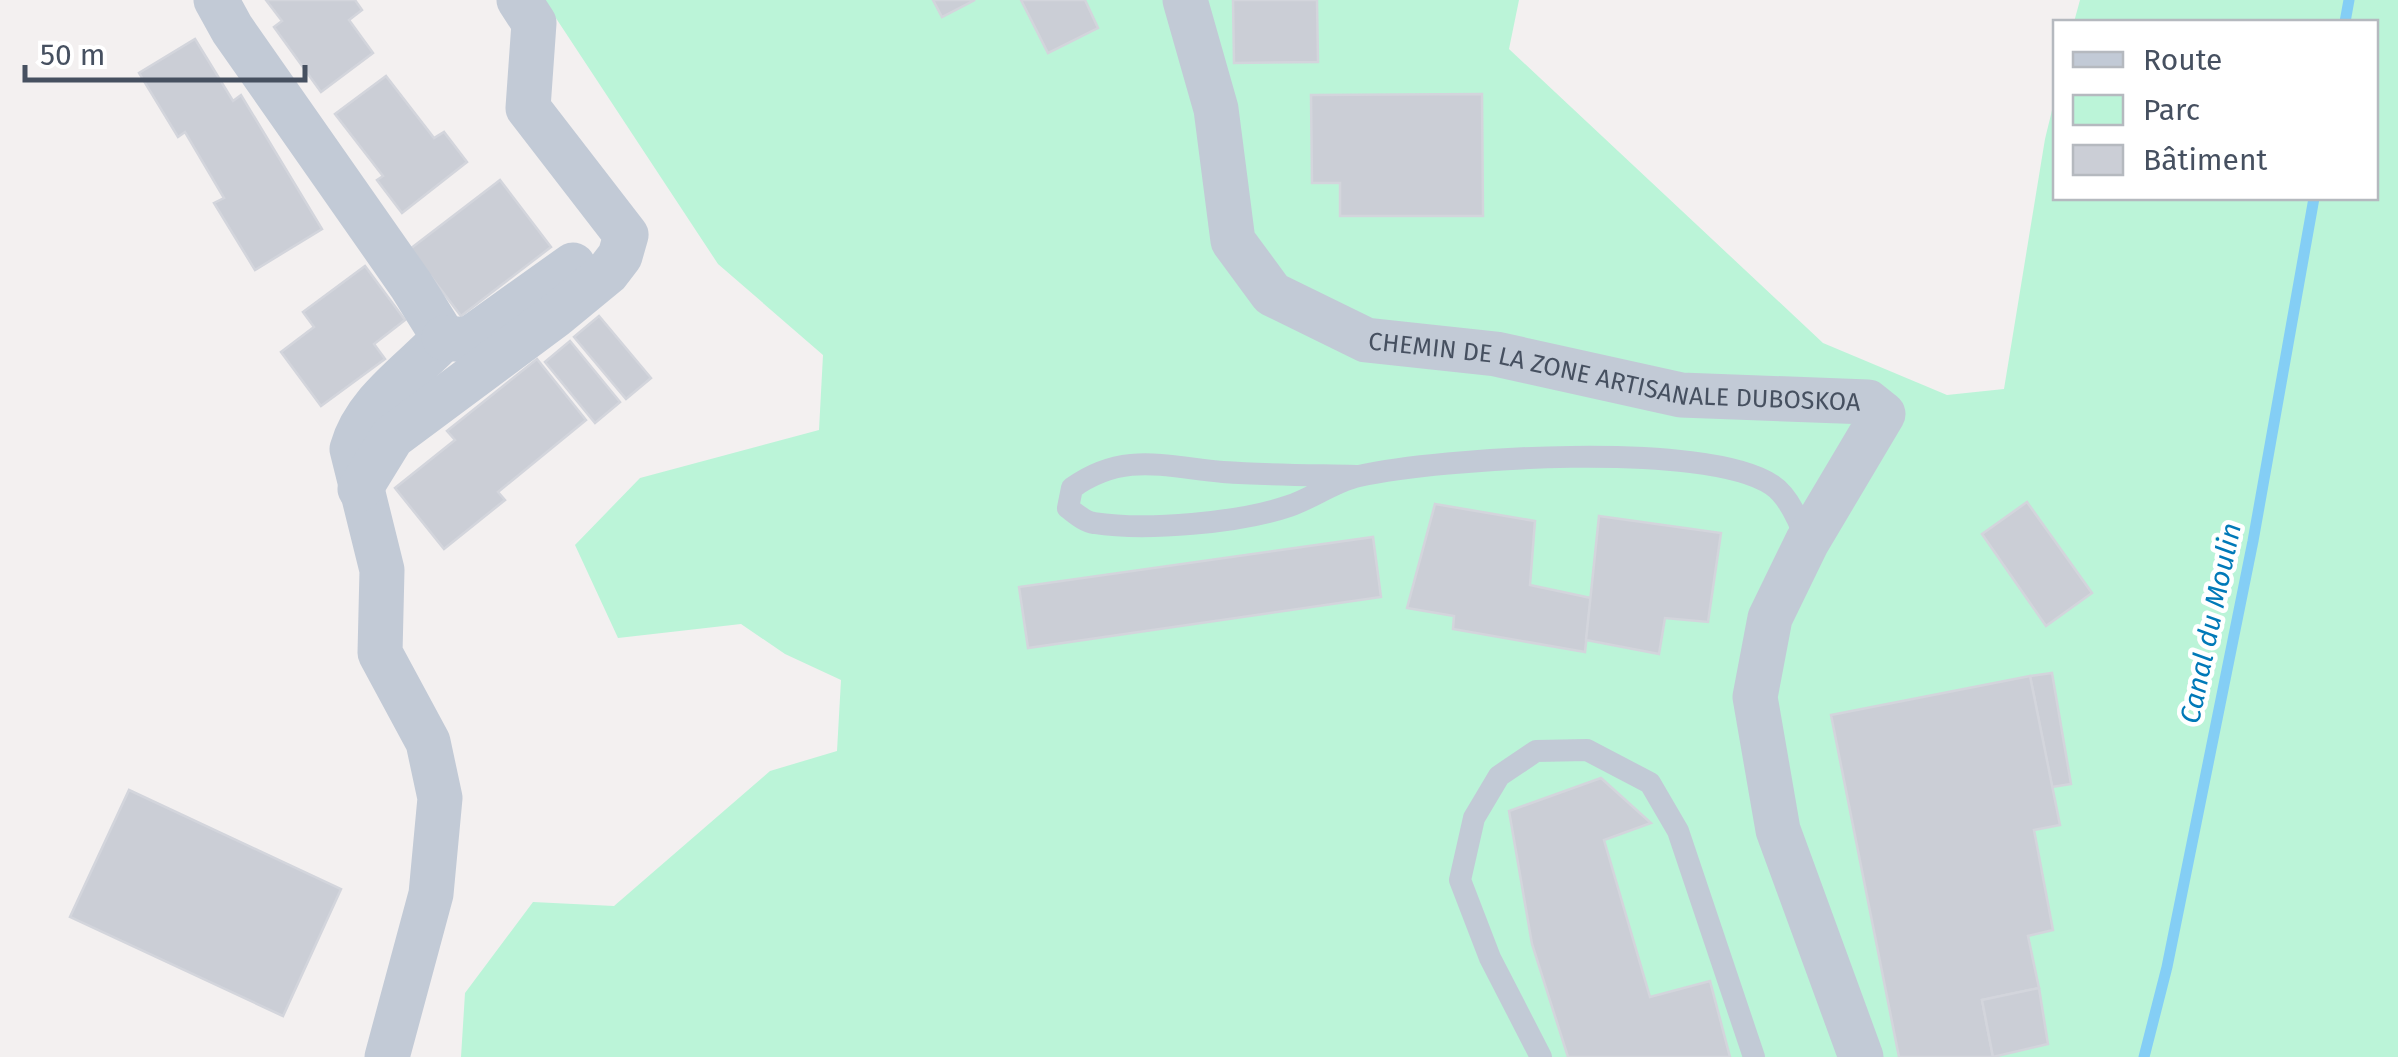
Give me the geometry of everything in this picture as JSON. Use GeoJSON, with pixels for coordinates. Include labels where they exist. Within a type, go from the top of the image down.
{"type":"FeatureCollection","features":[{"type":"Feature","properties":{"kind":"street"},"geometry":{"type":"LineString","coordinates":[[216,0],[232,29],[412,285],[444,338]]}},
{"type":"Feature","properties":{"kind":"street"},"geometry":{"type":"LineString","coordinates":[[519,0],[534,22],[528,108],[626,235]]}},
{"type":"Feature","properties":{"kind":"street","name":"CHEMIN DE LA ZONE ARTISANALE DUBOSKOA"},"geometry":{"type":"LineString","coordinates":[[1185,0],[1216,109],[1233,242],[1272,294],[1366,340],[1496,354],[1681,395],[1868,402],[1884,414],[1808,542],[1770,618],[1755,697],[1778,830],[1860,1057]]}},
{"type":"Feature","properties":{"kind":"street"},"geometry":{"type":"LineString","coordinates":[[387,1057],[431,894],[440,798],[428,742],[380,653],[382,570],[352,449],[357,432],[387,392],[444,338],[468,340],[573,265],[626,235]]}},
{"type":"Feature","properties":{"kind":"street"},"geometry":{"type":"LineString","coordinates":[[360,489],[392,437],[606,274],[620,256],[626,235]]}},
{"type":"Feature","properties":{"kind":"lane"},"geometry":{"type":"LineString","coordinates":[[1356,476],[1288,506],[1195,525],[1090,523],[1068,508],[1072,488],[1093,472],[1125,464],[1174,464],[1220,472],[1356,476],[1490,458],[1666,459],[1734,470],[1773,485],[1799,520],[1808,542]]}},
{"type":"Feature","properties":{"kind":"lane"},"geometry":{"type":"LineString","coordinates":[[1541,1057],[1490,958],[1460,880],[1474,818],[1499,776],[1536,752],[1587,750],[1650,782],[1678,831],[1754,1057]]}},
{"type":"Feature","properties":{"kind":"green space"},"geometry":{"type":"Polygon","coordinates":[[[544,0],[1519,0],[1509,49],[1823,343],[1947,395],[2004,389],[2053,106],[2053,200],[2378,200],[2378,20],[2075,20],[2080,0],[2398,0],[2398,1057],[461,1057],[465,993],[533,902],[614,906],[770,771],[837,751],[841,680],[785,654],[741,624],[618,638],[575,545],[640,478],[819,430],[823,355],[718,264],[544,0]]]}},
{"type":"Feature","properties":{"kind":"building"},"geometry":{"type":"Polygon","coordinates":[[[266,0],[355,0],[362,10],[349,20],[373,53],[321,92],[274,27],[282,21],[266,0]]]}},
{"type":"Feature","properties":{"kind":"building"},"geometry":{"type":"Polygon","coordinates":[[[933,0],[975,0],[942,17],[933,0]]]}},
{"type":"Feature","properties":{"kind":"building"},"geometry":{"type":"Polygon","coordinates":[[[1021,0],[1085,0],[1098,28],[1048,53],[1021,0]]]}},
{"type":"Feature","properties":{"kind":"building"},"geometry":{"type":"Polygon","coordinates":[[[1233,0],[1317,0],[1318,62],[1234,63],[1233,0]]]}},
{"type":"Feature","properties":{"kind":"building"},"geometry":{"type":"Polygon","coordinates":[[[195,39],[233,101],[241,95],[322,229],[255,270],[214,203],[224,198],[185,132],[178,137],[139,73],[195,39]]]}},
{"type":"Feature","properties":{"kind":"building"},"geometry":{"type":"Polygon","coordinates":[[[386,76],[434,138],[444,132],[467,162],[402,213],[377,180],[383,176],[335,114],[386,76]]]}},
{"type":"Feature","properties":{"kind":"building"},"geometry":{"type":"Polygon","coordinates":[[[1482,94],[1483,216],[1340,216],[1340,183],[1312,183],[1311,95],[1482,94]]]}},
{"type":"Feature","properties":{"kind":"building"},"geometry":{"type":"Polygon","coordinates":[[[500,180],[551,247],[461,316],[410,249],[500,180]]]}},
{"type":"Feature","properties":{"kind":"building"},"geometry":{"type":"Polygon","coordinates":[[[365,266],[405,320],[374,344],[385,359],[321,406],[281,352],[314,327],[303,312],[365,266]]]}},
{"type":"Feature","properties":{"kind":"building"},"geometry":{"type":"Polygon","coordinates":[[[599,316],[651,378],[626,399],[574,337],[599,316]]]}},
{"type":"Feature","properties":{"kind":"building"},"geometry":{"type":"Polygon","coordinates":[[[570,341],[620,402],[595,423],[545,362],[570,341]]]}},
{"type":"Feature","properties":{"kind":"building"},"geometry":{"type":"Polygon","coordinates":[[[537,359],[586,420],[498,492],[505,500],[444,549],[395,488],[455,440],[447,431],[537,359]]]}},
{"type":"Feature","properties":{"kind":"building"},"geometry":{"type":"Polygon","coordinates":[[[2027,502],[2092,593],[2046,626],[1982,534],[2027,502]]]}},
{"type":"Feature","properties":{"kind":"building"},"geometry":{"type":"Polygon","coordinates":[[[1435,504],[1535,521],[1530,585],[1591,598],[1585,652],[1453,629],[1454,616],[1407,608],[1435,504]]]}},
{"type":"Feature","properties":{"kind":"building"},"geometry":{"type":"Polygon","coordinates":[[[1599,516],[1721,533],[1708,622],[1665,618],[1659,654],[1586,640],[1599,516]]]}},
{"type":"Feature","properties":{"kind":"building"},"geometry":{"type":"Polygon","coordinates":[[[1373,537],[1381,597],[1028,648],[1019,587],[1373,537]]]}},
{"type":"Feature","properties":{"kind":"building"},"geometry":{"type":"Polygon","coordinates":[[[2052,673],[2071,784],[2052,787],[2030,676],[2052,673]]]}},
{"type":"Feature","properties":{"kind":"building"},"geometry":{"type":"Polygon","coordinates":[[[2030,676],[2060,825],[2034,830],[2053,930],[2028,936],[2039,988],[1982,1000],[1993,1057],[1899,1057],[1831,715],[2030,676]]]}},
{"type":"Feature","properties":{"kind":"building"},"geometry":{"type":"Polygon","coordinates":[[[1601,778],[1651,823],[1604,840],[1650,997],[1710,981],[1730,1057],[1568,1057],[1532,944],[1509,811],[1601,778]]]}},
{"type":"Feature","properties":{"kind":"building"},"geometry":{"type":"Polygon","coordinates":[[[129,790],[341,889],[283,1016],[70,917],[129,790]]]}},
{"type":"Feature","properties":{"kind":"building"},"geometry":{"type":"Polygon","coordinates":[[[2039,988],[2048,1044],[1993,1057],[1982,1000],[2039,988]]]}},
{"type":"Feature","properties":{"kind":"waterway","name":"Canal du Moulin"},"geometry":{"type":"LineString","coordinates":[[2345,20],[2349,0]]}},
{"type":"Feature","properties":{"kind":"waterway","name":"Canal du Moulin"},"geometry":{"type":"LineString","coordinates":[[2144,1057],[2167,967],[2253,541],[2314,200]]}}]}
